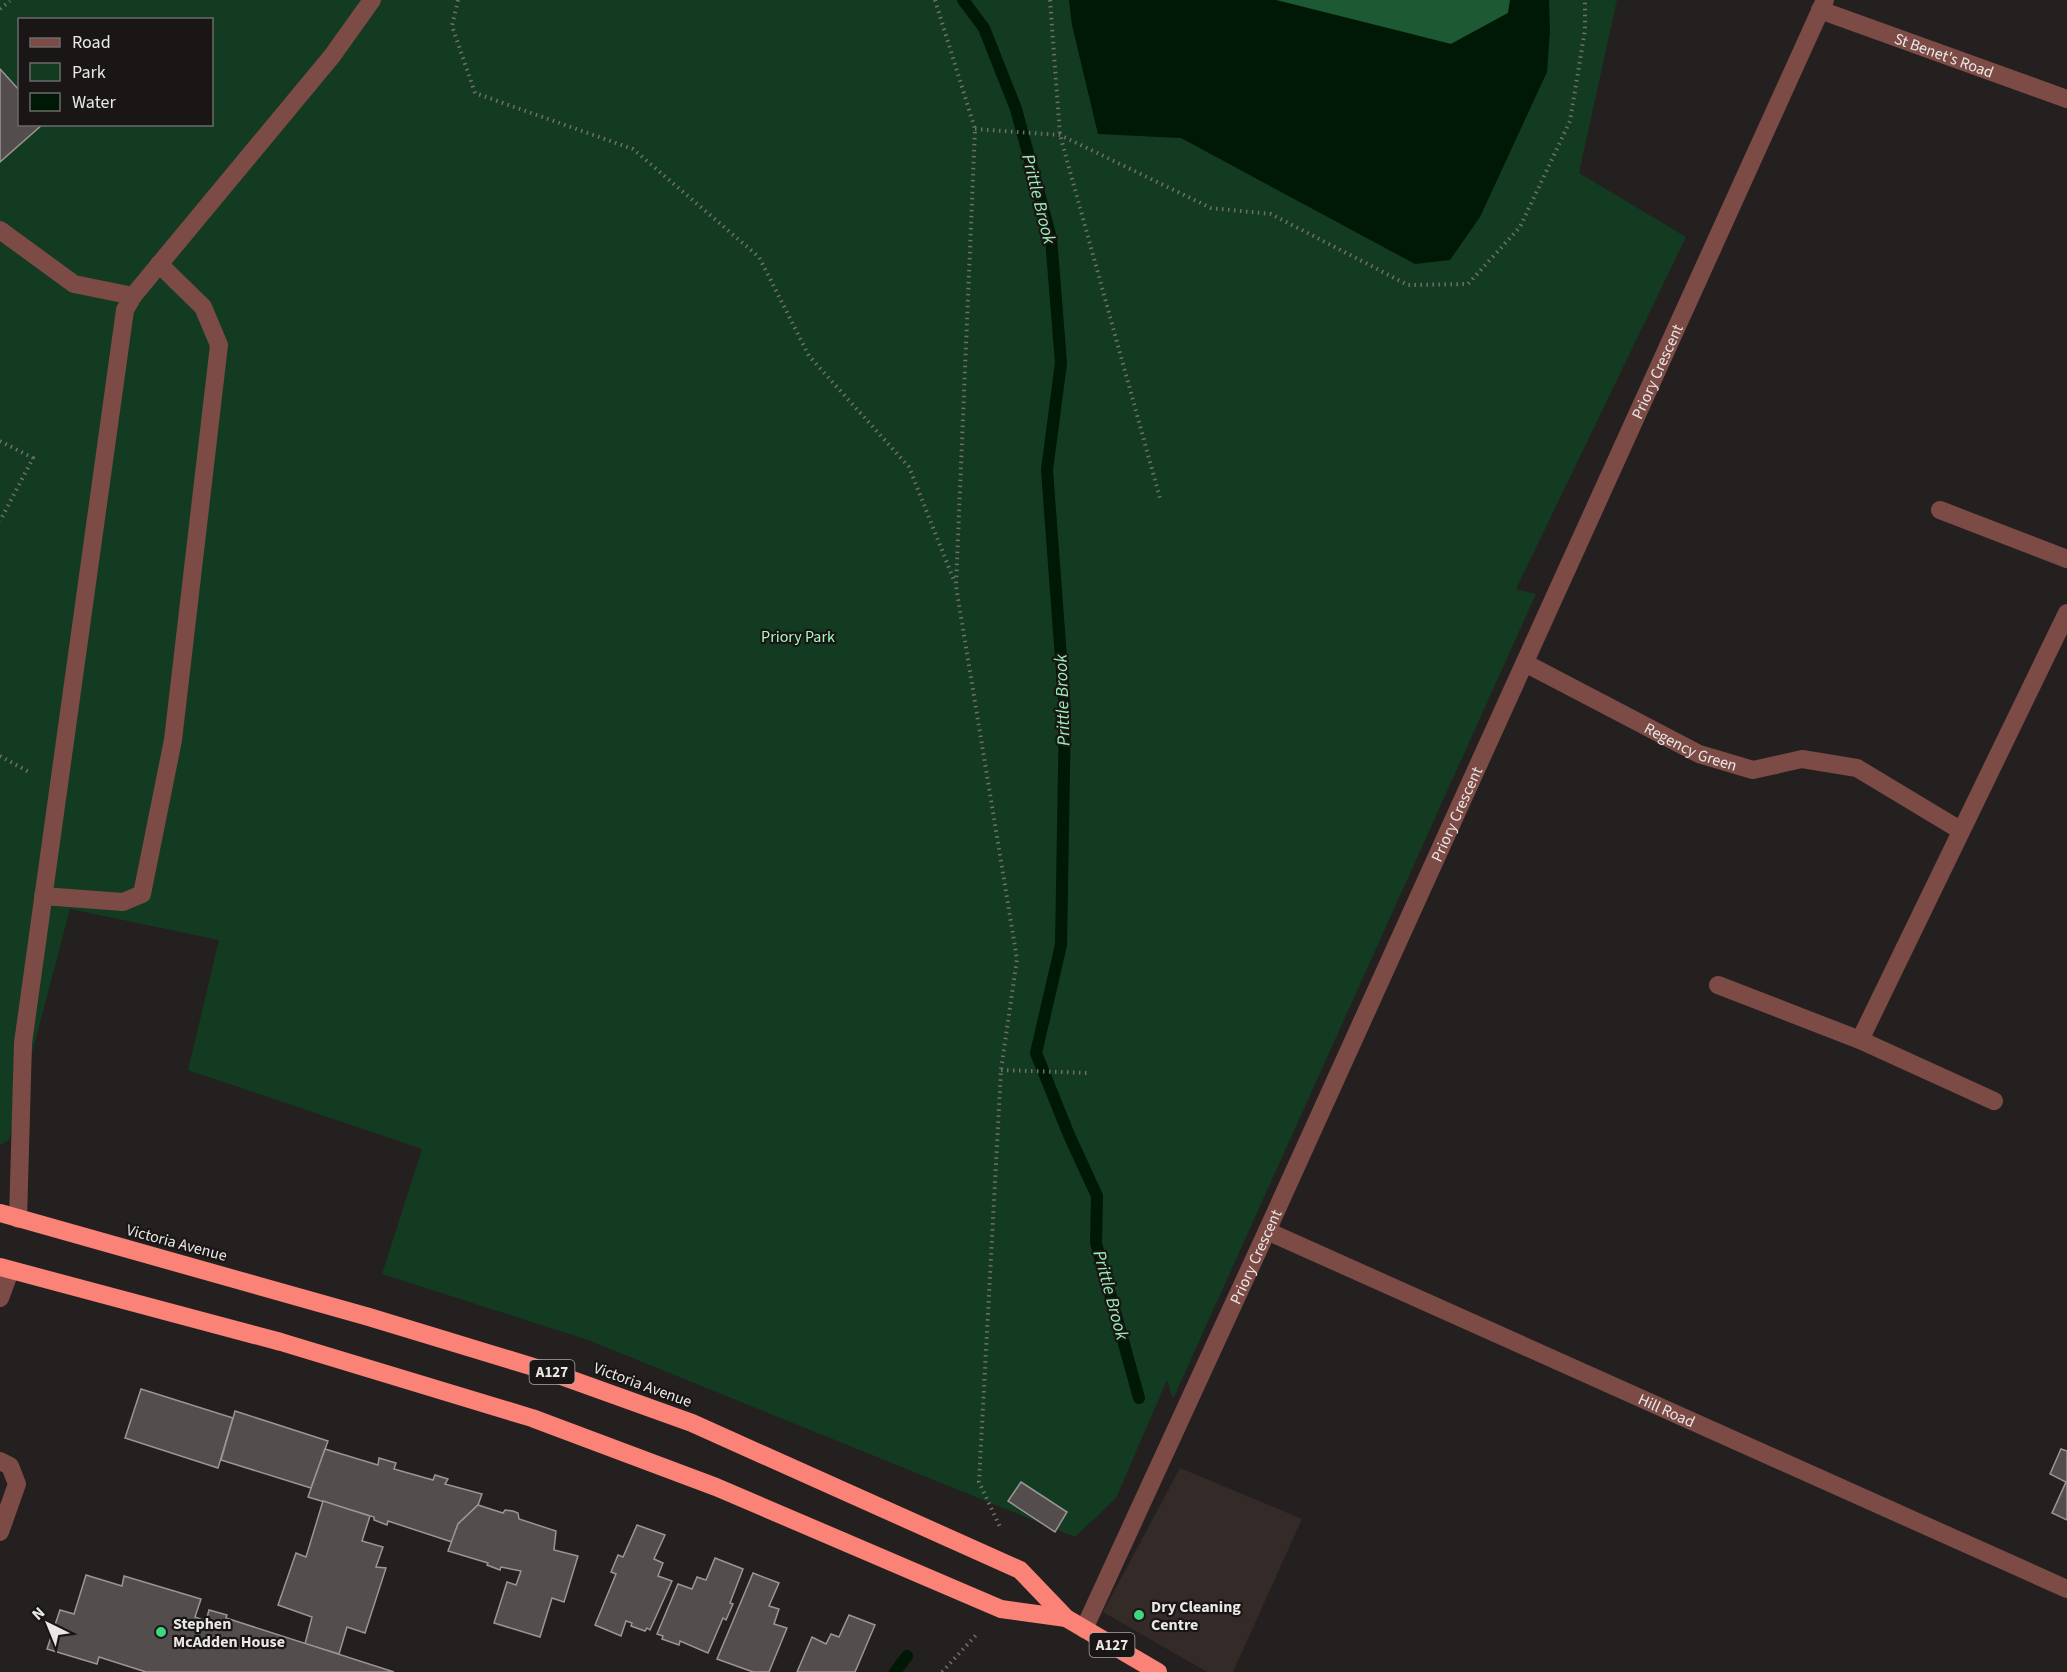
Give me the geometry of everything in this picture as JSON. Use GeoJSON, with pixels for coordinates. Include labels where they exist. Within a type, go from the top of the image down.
{"type":"FeatureCollection","features":[{"type":"Feature","properties":{"kind":"highway","name":"Victoria Avenue"},"geometry":{"type":"LineString","coordinates":[[0,1213],[209,1270],[550,1372],[692,1423],[1020,1570],[1066,1618],[1158,1672]]}},
{"type":"Feature","properties":{"kind":"highway","name":"Victoria Avenue"},"geometry":{"type":"LineString","coordinates":[[5,1269],[281,1342],[532,1418],[716,1487],[1001,1609],[1066,1618]]}},
{"type":"Feature","properties":{"kind":"street"},"geometry":{"type":"LineString","coordinates":[[18,1219],[23,1043],[125,310],[133,296],[159,264],[332,56],[372,0]]}},
{"type":"Feature","properties":{"kind":"street","name":"St Benet's Road"},"geometry":{"type":"LineString","coordinates":[[1823,5],[2067,99]]}},
{"type":"Feature","properties":{"kind":"street","name":"Priory Crescent"},"geometry":{"type":"LineString","coordinates":[[1084,1629],[1268,1231],[1823,5]]}},
{"type":"Feature","properties":{"kind":"street"},"geometry":{"type":"LineString","coordinates":[[0,230],[74,284],[133,296]]}},
{"type":"Feature","properties":{"kind":"street"},"geometry":{"type":"LineString","coordinates":[[44,896],[123,902],[142,894],[173,740],[219,345],[203,307],[159,264]]}},
{"type":"Feature","properties":{"kind":"street"},"geometry":{"type":"LineString","coordinates":[[1940,510],[2067,559]]}},
{"type":"Feature","properties":{"kind":"street"},"geometry":{"type":"LineString","coordinates":[[1860,1040],[2067,613]]}},
{"type":"Feature","properties":{"kind":"street","name":"Regency Green"},"geometry":{"type":"LineString","coordinates":[[1525,663],[1699,754],[1752,770],[1802,759],[1857,768],[1960,830]]}},
{"type":"Feature","properties":{"kind":"street"},"geometry":{"type":"LineString","coordinates":[[1718,985],[1860,1040],[1994,1101]]}},
{"type":"Feature","properties":{"kind":"street","name":"Hill Road"},"geometry":{"type":"LineString","coordinates":[[1268,1231],[2067,1589]]}},
{"type":"Feature","properties":{"kind":"street"},"geometry":{"type":"LineString","coordinates":[[0,1298],[5,1269]]}},
{"type":"Feature","properties":{"kind":"street"},"geometry":{"type":"LineString","coordinates":[[0,1461],[10,1466],[17,1484],[0,1532]]}},
{"type":"Feature","properties":{"kind":"path"},"geometry":{"type":"LineString","coordinates":[[458,0],[452,26],[475,93],[633,149],[759,257],[809,356],[909,467],[956,586]]}},
{"type":"Feature","properties":{"kind":"path"},"geometry":{"type":"LineString","coordinates":[[935,0],[975,129],[956,586],[1017,959],[1001,1070],[979,1482],[1020,1570]]}},
{"type":"Feature","properties":{"kind":"path"},"geometry":{"type":"LineString","coordinates":[[1050,0],[1060,135],[1161,502]]}},
{"type":"Feature","properties":{"kind":"path"},"geometry":{"type":"LineString","coordinates":[[975,129],[1060,135],[1210,208],[1271,214],[1408,285],[1468,284],[1520,227],[1570,121],[1585,30],[1585,0]]}},
{"type":"Feature","properties":{"kind":"path"},"geometry":{"type":"LineString","coordinates":[[0,9],[9,2]]}},
{"type":"Feature","properties":{"kind":"path"},"geometry":{"type":"LineString","coordinates":[[0,441],[33,458],[0,521]]}},
{"type":"Feature","properties":{"kind":"path"},"geometry":{"type":"LineString","coordinates":[[1001,1070],[1034,1073],[1088,1073]]}},
{"type":"Feature","properties":{"kind":"shaded area"},"geometry":{"type":"Polygon","coordinates":[[[1180,1468],[1302,1519],[1233,1672],[1207,1672],[1103,1612],[1180,1468]]]}},
{"type":"Feature","properties":{"kind":"green space","name":"Priory Park"},"geometry":{"type":"Polygon","coordinates":[[[0,0],[1617,0],[1579,173],[1686,237],[1516,589],[1536,594],[1173,1399],[1167,1380],[1116,1498],[1075,1537],[588,1340],[382,1274],[422,1149],[188,1070],[219,940],[70,909],[9,1140],[0,1145],[0,0]]]}},
{"type":"Feature","properties":{"kind":"green space"},"geometry":{"type":"Polygon","coordinates":[[[1276,0],[1510,0],[1508,13],[1451,44],[1276,0]]]}},
{"type":"Feature","properties":{"kind":"water"},"geometry":{"type":"Polygon","coordinates":[[[1069,0],[1276,0],[1451,44],[1508,13],[1510,0],[1549,0],[1550,31],[1547,72],[1480,217],[1450,260],[1415,264],[1181,138],[1098,134],[1072,25],[1069,0]]]}},
{"type":"Feature","properties":{"kind":"building"},"geometry":{"type":"Polygon","coordinates":[[[0,69],[18,89],[18,126],[41,126],[0,162],[0,69]]]}},
{"type":"Feature","properties":{"kind":"building"},"geometry":{"type":"Polygon","coordinates":[[[141,1389],[233,1418],[218,1468],[125,1438],[141,1389]]]}},
{"type":"Feature","properties":{"kind":"building"},"geometry":{"type":"Polygon","coordinates":[[[235,1411],[328,1441],[311,1488],[221,1460],[235,1411]]]}},
{"type":"Feature","properties":{"kind":"building"},"geometry":{"type":"Polygon","coordinates":[[[325,1449],[378,1465],[379,1458],[396,1463],[394,1469],[433,1480],[435,1475],[448,1479],[445,1484],[482,1494],[478,1505],[458,1524],[452,1542],[388,1521],[387,1525],[374,1520],[374,1517],[308,1497],[325,1449]]]}},
{"type":"Feature","properties":{"kind":"building"},"geometry":{"type":"Polygon","coordinates":[[[2061,1449],[2067,1451],[2067,1520],[2052,1513],[2066,1482],[2050,1474],[2061,1449]]]}},
{"type":"Feature","properties":{"kind":"building"},"geometry":{"type":"Polygon","coordinates":[[[1021,1482],[1067,1512],[1055,1532],[1008,1501],[1021,1482]]]}},
{"type":"Feature","properties":{"kind":"building"},"geometry":{"type":"Polygon","coordinates":[[[323,1501],[370,1516],[362,1541],[383,1547],[376,1567],[386,1568],[365,1633],[347,1627],[339,1654],[305,1644],[312,1617],[278,1605],[296,1553],[306,1557],[323,1501]]]}},
{"type":"Feature","properties":{"kind":"building"},"geometry":{"type":"Polygon","coordinates":[[[478,1505],[503,1513],[505,1510],[513,1511],[518,1513],[519,1519],[556,1531],[554,1550],[578,1556],[564,1602],[552,1598],[540,1637],[494,1623],[507,1582],[516,1585],[521,1571],[501,1567],[500,1570],[487,1565],[488,1563],[448,1551],[458,1524],[478,1505]]]}},
{"type":"Feature","properties":{"kind":"building"},"geometry":{"type":"Polygon","coordinates":[[[637,1525],[665,1535],[654,1559],[663,1563],[658,1576],[672,1581],[650,1630],[647,1628],[645,1631],[631,1626],[632,1623],[626,1621],[621,1636],[595,1625],[616,1574],[611,1572],[618,1555],[623,1557],[637,1525]]]}},
{"type":"Feature","properties":{"kind":"building"},"geometry":{"type":"Polygon","coordinates":[[[715,1558],[743,1569],[730,1603],[733,1604],[726,1620],[723,1618],[708,1653],[680,1641],[679,1645],[662,1639],[663,1636],[657,1634],[678,1584],[692,1589],[697,1577],[706,1580],[715,1558]]]}},
{"type":"Feature","properties":{"kind":"building"},"geometry":{"type":"Polygon","coordinates":[[[753,1573],[779,1583],[769,1606],[779,1609],[774,1624],[787,1628],[769,1672],[753,1672],[717,1659],[753,1573]]]}},
{"type":"Feature","properties":{"kind":"building","name":"Stephen McAdden House"},"geometry":{"type":"Polygon","coordinates":[[[86,1575],[122,1586],[124,1576],[201,1599],[195,1617],[206,1621],[209,1610],[227,1615],[226,1618],[394,1672],[146,1672],[99,1657],[97,1664],[47,1649],[60,1610],[74,1614],[86,1575]]]}},
{"type":"Feature","properties":{"kind":"building"},"geometry":{"type":"Polygon","coordinates":[[[849,1615],[875,1625],[855,1672],[797,1672],[812,1637],[826,1644],[831,1634],[839,1637],[849,1615]]]}},
{"type":"Feature","properties":{"kind":"waterway","name":"Prittle Brook"},"geometry":{"type":"LineString","coordinates":[[963,0],[984,28],[1016,109],[1051,238],[1061,363],[1047,470],[1065,712],[1061,945],[1036,1053],[1069,1135],[1097,1196],[1096,1243],[1139,1398]]}},
{"type":"Feature","properties":{"kind":"waterway","name":"Prittle Brook"},"geometry":{"type":"LineString","coordinates":[[895,1672],[907,1656]]}},
{"type":"Feature","properties":{"kind":"place","name":"Dry Cleaning Centre"},"geometry":{"type":"Point","coordinates":[1139,1615]}},
{"type":"Feature","properties":{"kind":"place","name":"Stephen McAdden House"},"geometry":{"type":"Point","coordinates":[161,1632]}}]}
